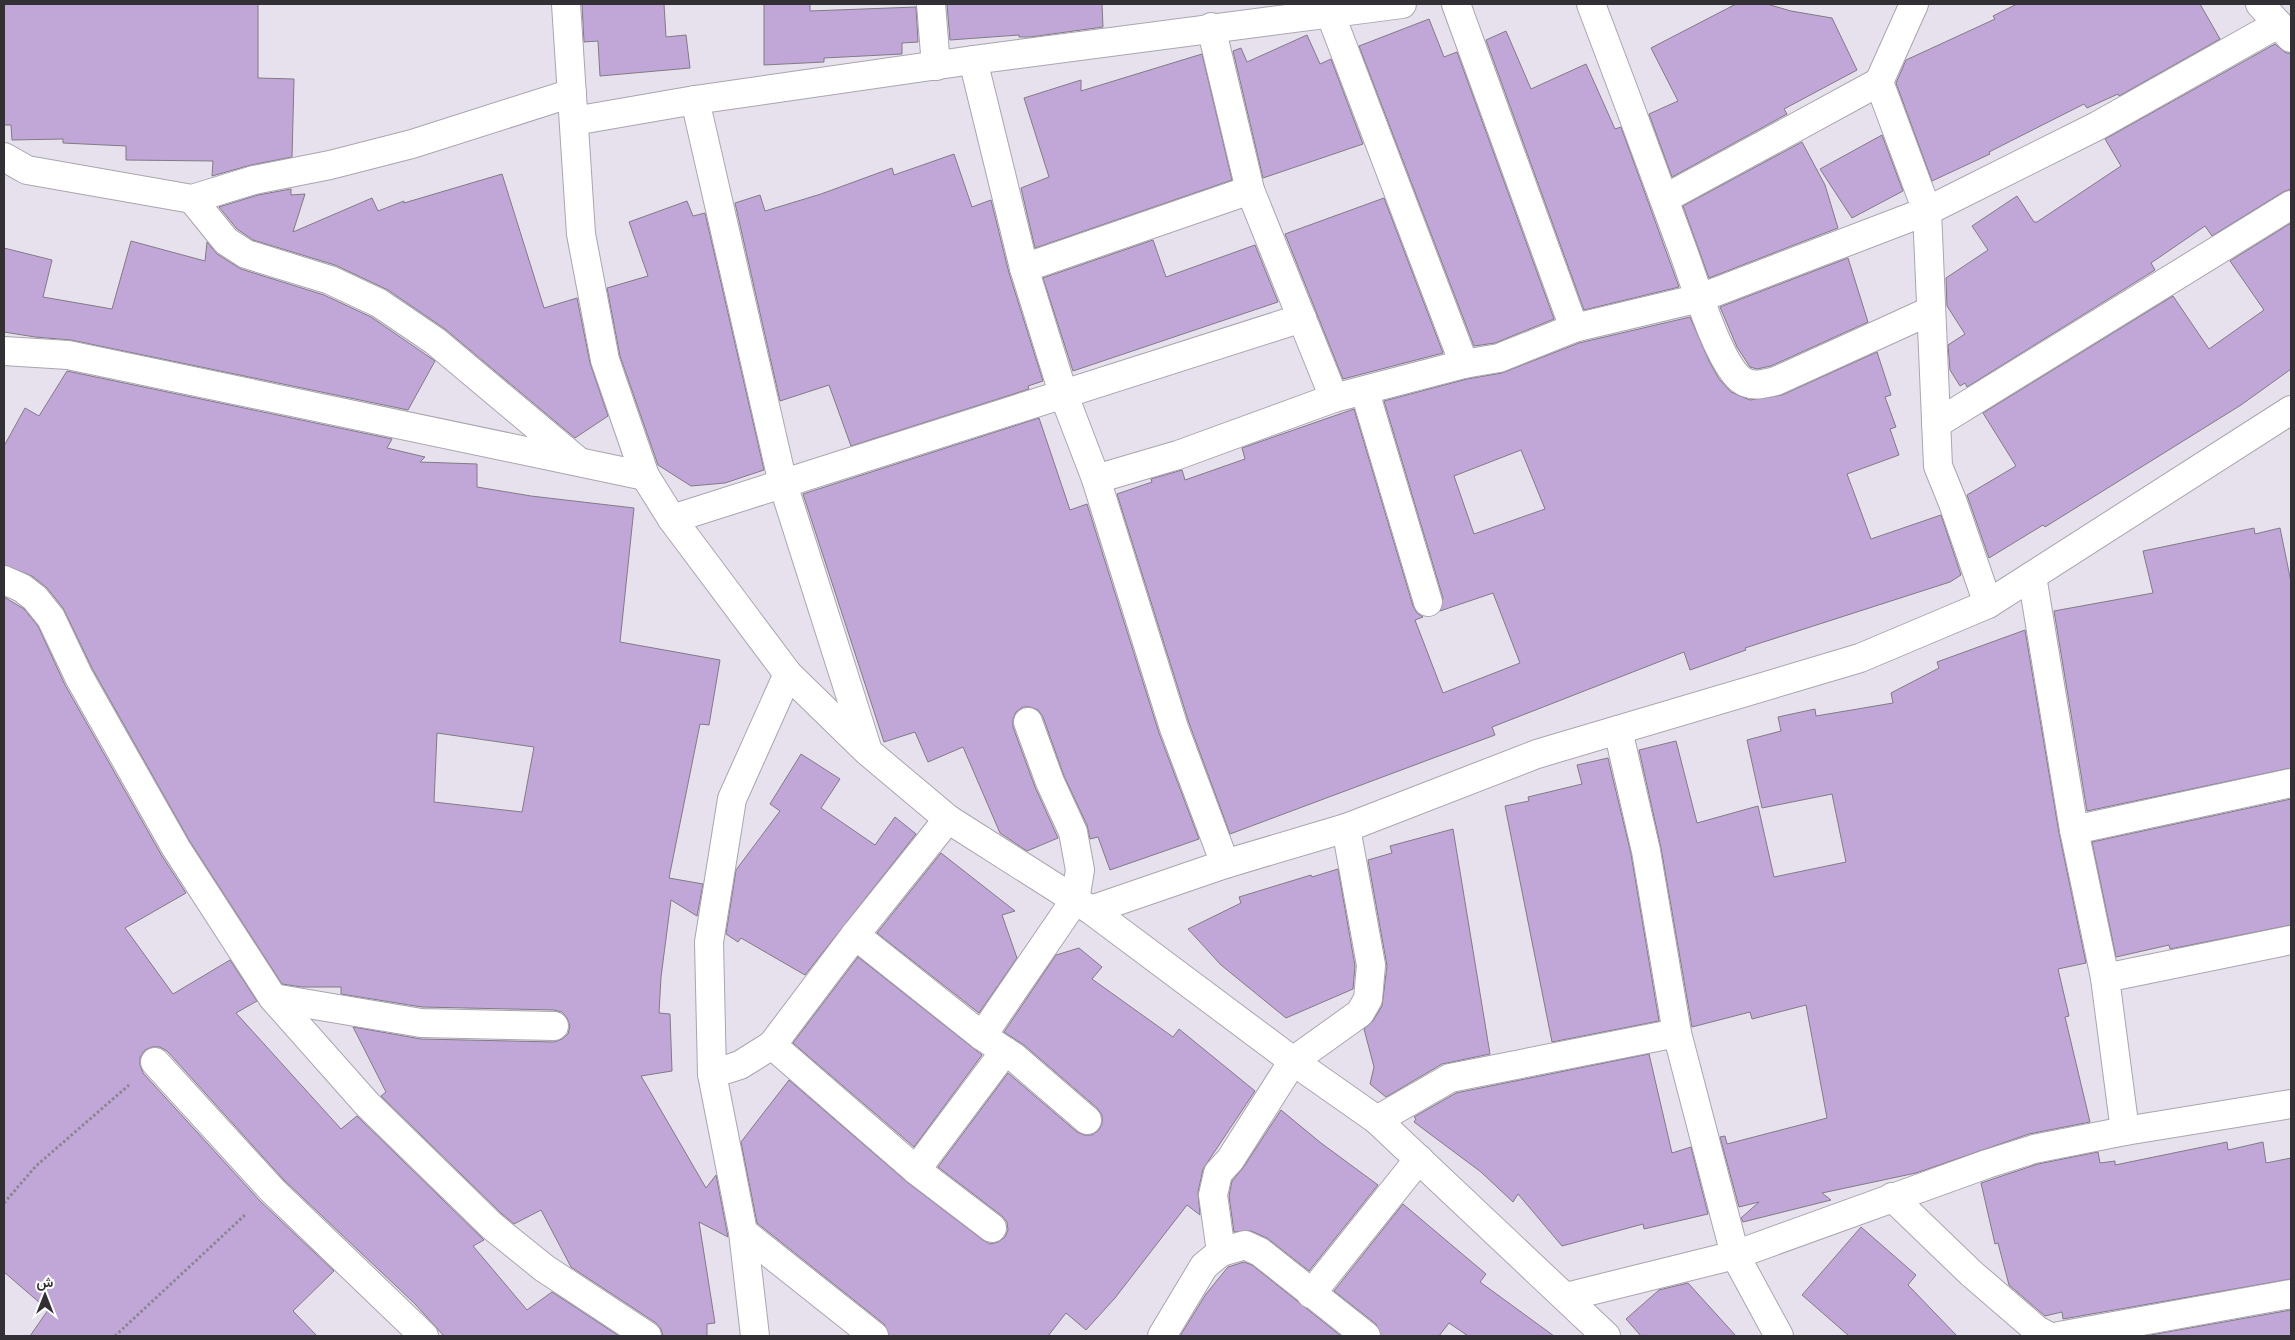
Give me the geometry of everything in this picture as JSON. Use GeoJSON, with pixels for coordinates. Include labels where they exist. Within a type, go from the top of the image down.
{"type":"FeatureCollection","features":[{"type":"Feature","properties":{"kind":"street"},"geometry":{"type":"LineString","coordinates":[[566,4],[582,234],[605,360],[645,476],[672,519],[788,674],[867,751],[948,820],[1083,905],[1293,1061],[1377,1120],[1566,1296],[1606,1336]]}},
{"type":"Feature","properties":{"kind":"street"},"geometry":{"type":"LineString","coordinates":[[931,4],[936,66]]}},
{"type":"Feature","properties":{"kind":"street"},"geometry":{"type":"LineString","coordinates":[[574,121],[695,100],[1211,27],[1253,13],[1330,13],[1402,4]]}},
{"type":"Feature","properties":{"kind":"street"},"geometry":{"type":"LineString","coordinates":[[1456,4],[1574,328]]}},
{"type":"Feature","properties":{"kind":"street"},"geometry":{"type":"LineString","coordinates":[[1591,4],[1726,363],[1746,384],[1757,385],[1776,381],[1930,311]]}},
{"type":"Feature","properties":{"kind":"street"},"geometry":{"type":"LineString","coordinates":[[1664,199],[1879,82],[1914,4]]}},
{"type":"Feature","properties":{"kind":"street"},"geometry":{"type":"LineString","coordinates":[[1096,479],[1178,455],[1334,398],[1365,392],[1464,364],[1499,358],[1574,328],[1700,298],[1927,211],[2285,31],[2260,4]]}},
{"type":"Feature","properties":{"kind":"street"},"geometry":{"type":"LineString","coordinates":[[1330,13],[1464,364]]}},
{"type":"Feature","properties":{"kind":"street"},"geometry":{"type":"LineString","coordinates":[[1211,27],[1250,190],[1334,398]]}},
{"type":"Feature","properties":{"kind":"street"},"geometry":{"type":"LineString","coordinates":[[973,60],[1024,268],[1063,393],[1096,479],[1174,728],[1225,864]]}},
{"type":"Feature","properties":{"kind":"street"},"geometry":{"type":"LineString","coordinates":[[1879,82],[1927,211],[1938,466],[1988,604]]}},
{"type":"Feature","properties":{"kind":"street"},"geometry":{"type":"LineString","coordinates":[[4,157],[27,170],[192,199],[254,180],[330,166],[412,144],[572,93]]}},
{"type":"Feature","properties":{"kind":"street"},"geometry":{"type":"LineString","coordinates":[[695,100],[783,484],[867,751]]}},
{"type":"Feature","properties":{"kind":"street"},"geometry":{"type":"LineString","coordinates":[[1024,268],[1250,190]]}},
{"type":"Feature","properties":{"kind":"street"},"geometry":{"type":"LineString","coordinates":[[192,199],[226,240],[246,254],[330,280],[379,303],[435,341],[579,462]]}},
{"type":"Feature","properties":{"kind":"street"},"geometry":{"type":"LineString","coordinates":[[1936,424],[2291,206]]}},
{"type":"Feature","properties":{"kind":"street"},"geometry":{"type":"LineString","coordinates":[[672,519],[1302,318]]}},
{"type":"Feature","properties":{"kind":"street"},"geometry":{"type":"LineString","coordinates":[[4,351],[68,355],[645,476]]}},
{"type":"Feature","properties":{"kind":"street"},"geometry":{"type":"LineString","coordinates":[[1365,392],[1428,602]]}},
{"type":"Feature","properties":{"kind":"street"},"geometry":{"type":"LineString","coordinates":[[982,1036],[1083,905],[1346,828],[1537,754],[1860,658],[1988,604],[2291,410]]}},
{"type":"Feature","properties":{"kind":"street"},"geometry":{"type":"LineString","coordinates":[[2032,576],[2074,830],[2105,978],[2125,1131]]}},
{"type":"Feature","properties":{"kind":"street"},"geometry":{"type":"LineString","coordinates":[[4,580],[22,588],[35,598],[51,618],[79,677],[176,848],[273,998],[367,1104],[492,1226],[544,1268],[647,1336]]}},
{"type":"Feature","properties":{"kind":"street"},"geometry":{"type":"LineString","coordinates":[[755,1336],[743,1232],[712,1074],[710,942],[732,799],[788,674]]}},
{"type":"Feature","properties":{"kind":"street"},"geometry":{"type":"LineString","coordinates":[[1028,722],[1050,782],[1073,832],[1080,870],[1083,905]]}},
{"type":"Feature","properties":{"kind":"street"},"geometry":{"type":"LineString","coordinates":[[1618,730],[1646,851],[1678,1033],[1734,1254],[1779,1336]]}},
{"type":"Feature","properties":{"kind":"street"},"geometry":{"type":"LineString","coordinates":[[2074,830],[2291,783]]}},
{"type":"Feature","properties":{"kind":"street"},"geometry":{"type":"LineString","coordinates":[[712,1074],[740,1065],[772,1045],[855,935],[948,820]]}},
{"type":"Feature","properties":{"kind":"street"},"geometry":{"type":"LineString","coordinates":[[1221,1252],[1213,1195],[1218,1173],[1230,1160],[1293,1061],[1360,1013],[1368,999],[1370,965],[1346,828]]}},
{"type":"Feature","properties":{"kind":"street"},"geometry":{"type":"LineString","coordinates":[[855,935],[982,1036],[1005,1052],[1087,1120]]}},
{"type":"Feature","properties":{"kind":"street"},"geometry":{"type":"LineString","coordinates":[[2105,978],[2291,940]]}},
{"type":"Feature","properties":{"kind":"street"},"geometry":{"type":"LineString","coordinates":[[273,998],[421,1022],[554,1026]]}},
{"type":"Feature","properties":{"kind":"street"},"geometry":{"type":"LineString","coordinates":[[1377,1120],[1450,1078],[1678,1033]]}},
{"type":"Feature","properties":{"kind":"street"},"geometry":{"type":"LineString","coordinates":[[772,1045],[916,1170],[992,1228]]}},
{"type":"Feature","properties":{"kind":"street"},"geometry":{"type":"LineString","coordinates":[[916,1170],[1005,1052]]}},
{"type":"Feature","properties":{"kind":"street"},"geometry":{"type":"LineString","coordinates":[[155,1062],[272,1190],[424,1336]]}},
{"type":"Feature","properties":{"kind":"street"},"geometry":{"type":"LineString","coordinates":[[1566,1296],[1734,1254],[1892,1197],[2034,1149],[2125,1131],[2291,1104]]}},
{"type":"Feature","properties":{"kind":"street"},"geometry":{"type":"LineString","coordinates":[[1311,1294],[1419,1159]]}},
{"type":"Feature","properties":{"kind":"street"},"geometry":{"type":"LineString","coordinates":[[1892,1197],[1972,1274],[2036,1330],[2048,1336]]}},
{"type":"Feature","properties":{"kind":"street"},"geometry":{"type":"LineString","coordinates":[[743,1232],[874,1336]]}},
{"type":"Feature","properties":{"kind":"street"},"geometry":{"type":"LineString","coordinates":[[1162,1336],[1204,1266],[1221,1252],[1245,1245],[1260,1252],[1366,1336]]}},
{"type":"Feature","properties":{"kind":"street"},"geometry":{"type":"LineString","coordinates":[[2059,1336],[2291,1294]]}},
{"type":"Feature","properties":{"kind":"path"},"geometry":{"type":"LineString","coordinates":[[4,1203],[36,1166],[155,1062]]}},
{"type":"Feature","properties":{"kind":"path"},"geometry":{"type":"LineString","coordinates":[[115,1336],[272,1190]]}},
{"type":"Feature","properties":{"kind":"building"},"geometry":{"type":"Polygon","coordinates":[[[4,4],[258,4],[258,78],[294,79],[292,157],[251,165],[212,176],[213,161],[126,160],[126,146],[63,143],[63,139],[12,140],[11,125],[4,125],[4,4]]]}},
{"type":"Feature","properties":{"kind":"building"},"geometry":{"type":"Polygon","coordinates":[[[582,4],[664,4],[666,37],[686,35],[690,68],[600,76],[598,41],[584,42],[582,4]]]}},
{"type":"Feature","properties":{"kind":"building"},"geometry":{"type":"Polygon","coordinates":[[[764,4],[810,4],[810,11],[916,7],[918,42],[902,43],[902,54],[824,58],[824,62],[764,65],[764,4]]]}},
{"type":"Feature","properties":{"kind":"building"},"geometry":{"type":"Polygon","coordinates":[[[947,4],[1102,4],[1103,27],[1030,37],[1019,37],[1019,35],[950,40],[947,4]]]}},
{"type":"Feature","properties":{"kind":"building"},"geometry":{"type":"Polygon","coordinates":[[[1736,4],[1767,4],[1791,11],[1832,18],[1857,70],[1784,109],[1787,114],[1672,177],[1649,114],[1678,101],[1651,48],[1736,4]]]}},
{"type":"Feature","properties":{"kind":"building"},"geometry":{"type":"Polygon","coordinates":[[[2017,4],[2200,4],[2220,39],[2119,96],[2118,94],[2087,108],[2084,104],[1989,152],[1990,154],[1932,181],[1896,83],[1906,60],[1995,19],[1993,16],[2017,4]]]}},
{"type":"Feature","properties":{"kind":"building"},"geometry":{"type":"Polygon","coordinates":[[[1429,19],[1444,57],[1457,52],[1554,319],[1495,343],[1474,346],[1359,46],[1429,19]]]}},
{"type":"Feature","properties":{"kind":"building"},"geometry":{"type":"Polygon","coordinates":[[[1506,31],[1531,89],[1586,64],[1615,129],[1621,127],[1679,287],[1584,310],[1486,40],[1506,31]]]}},
{"type":"Feature","properties":{"kind":"building"},"geometry":{"type":"Polygon","coordinates":[[[1307,35],[1320,64],[1331,59],[1363,144],[1263,178],[1233,51],[1241,48],[1247,62],[1307,35]]]}},
{"type":"Feature","properties":{"kind":"building"},"geometry":{"type":"Polygon","coordinates":[[[2275,44],[2286,53],[2291,53],[2291,189],[2283,192],[2212,236],[2205,226],[2151,263],[2155,270],[1967,387],[1965,383],[1960,386],[1950,370],[1948,345],[1965,334],[1947,306],[1946,278],[1988,250],[1972,226],[2017,196],[2034,222],[2037,222],[2121,166],[2105,139],[2275,44]]]}},
{"type":"Feature","properties":{"kind":"building"},"geometry":{"type":"Polygon","coordinates":[[[1202,54],[1232,180],[1035,248],[1021,188],[1049,177],[1024,98],[1081,80],[1081,91],[1202,54]]]}},
{"type":"Feature","properties":{"kind":"building"},"geometry":{"type":"Polygon","coordinates":[[[1882,135],[1903,191],[1852,218],[1820,169],[1882,135]]]}},
{"type":"Feature","properties":{"kind":"building"},"geometry":{"type":"Polygon","coordinates":[[[1802,142],[1825,185],[1838,228],[1709,278],[1683,206],[1802,142]]]}},
{"type":"Feature","properties":{"kind":"building"},"geometry":{"type":"Polygon","coordinates":[[[954,154],[972,207],[991,200],[1009,273],[1043,381],[1028,386],[1029,389],[851,446],[829,385],[780,401],[735,203],[760,195],[765,211],[821,194],[892,168],[894,175],[954,154]]]}},
{"type":"Feature","properties":{"kind":"building"},"geometry":{"type":"Polygon","coordinates":[[[502,174],[544,308],[577,298],[590,363],[608,416],[575,438],[445,329],[388,290],[335,265],[253,240],[237,229],[219,207],[258,195],[291,189],[291,195],[305,194],[293,232],[372,198],[378,211],[404,201],[404,203],[502,174]]]}},
{"type":"Feature","properties":{"kind":"building"},"geometry":{"type":"Polygon","coordinates":[[[1384,198],[1443,353],[1343,379],[1285,234],[1384,198]]]}},
{"type":"Feature","properties":{"kind":"building"},"geometry":{"type":"Polygon","coordinates":[[[687,201],[693,216],[705,213],[764,470],[725,483],[691,486],[658,465],[620,356],[607,288],[648,276],[629,222],[687,201]]]}},
{"type":"Feature","properties":{"kind":"building"},"geometry":{"type":"Polygon","coordinates":[[[2291,223],[2291,369],[2241,405],[2045,527],[2043,525],[1989,558],[1967,495],[2016,466],[1983,413],[2173,296],[2209,349],[2264,310],[2230,261],[2291,223]]]}},
{"type":"Feature","properties":{"kind":"building"},"geometry":{"type":"Polygon","coordinates":[[[1153,240],[1166,277],[1255,245],[1278,302],[1073,371],[1043,278],[1153,240]]]}},
{"type":"Feature","properties":{"kind":"building"},"geometry":{"type":"Polygon","coordinates":[[[131,241],[205,261],[207,242],[217,254],[241,269],[324,295],[371,317],[435,361],[408,410],[71,340],[4,332],[4,248],[52,260],[43,297],[112,309],[131,241]]]}},
{"type":"Feature","properties":{"kind":"building"},"geometry":{"type":"Polygon","coordinates":[[[1848,258],[1868,322],[1771,366],[1757,369],[1750,367],[1737,347],[1720,307],[1848,258]]]}},
{"type":"Feature","properties":{"kind":"building"},"geometry":{"type":"Polygon","coordinates":[[[1690,317],[1719,379],[1731,392],[1750,400],[1782,395],[1877,352],[1891,395],[1885,397],[1896,427],[1890,429],[1899,455],[1847,474],[1871,539],[1941,515],[1961,575],[1950,582],[1745,648],[1746,650],[1690,670],[1684,652],[1492,727],[1495,735],[1230,834],[1189,723],[1117,494],[1152,482],[1151,479],[1182,470],[1185,480],[1245,459],[1242,448],[1354,409],[1413,606],[1417,613],[1423,617],[1415,620],[1443,693],[1520,663],[1493,593],[1440,611],[1443,598],[1384,401],[1467,379],[1502,373],[1579,343],[1690,317]],[[1521,450],[1454,476],[1474,534],[1545,509],[1521,450]]]}},
{"type":"Feature","properties":{"kind":"building"},"geometry":{"type":"Polygon","coordinates":[[[67,371],[392,439],[387,448],[425,457],[420,462],[477,464],[477,487],[531,496],[634,508],[620,642],[720,660],[709,725],[700,724],[669,878],[703,884],[697,916],[671,900],[661,977],[659,1013],[670,1014],[672,1071],[641,1076],[706,1188],[716,1175],[728,1237],[699,1222],[715,1323],[707,1324],[707,1336],[663,1336],[661,1329],[656,1323],[571,1267],[541,1210],[514,1224],[502,1214],[381,1096],[386,1092],[353,1027],[421,1039],[554,1042],[568,1034],[570,1026],[562,1012],[554,1010],[422,1007],[341,994],[341,987],[302,987],[282,984],[189,840],[93,670],[63,608],[47,588],[32,576],[4,565],[4,446],[25,408],[39,416],[67,371]],[[437,733],[434,802],[522,812],[534,747],[437,733]]]}},
{"type":"Feature","properties":{"kind":"building"},"geometry":{"type":"Polygon","coordinates":[[[1039,418],[1070,510],[1087,504],[1159,733],[1199,839],[1110,870],[1098,837],[1090,839],[1087,825],[1064,776],[1043,717],[1038,710],[1023,707],[1016,712],[1013,719],[1013,727],[1035,787],[1058,838],[1027,851],[1000,833],[963,747],[928,762],[915,732],[884,742],[803,494],[1039,418]]]}},
{"type":"Feature","properties":{"kind":"building"},"geometry":{"type":"Polygon","coordinates":[[[2254,528],[2255,534],[2280,528],[2291,582],[2291,768],[2087,811],[2054,611],[2153,593],[2143,551],[2254,528]]]}},
{"type":"Feature","properties":{"kind":"building"},"geometry":{"type":"Polygon","coordinates":[[[4,597],[24,609],[38,626],[65,685],[162,856],[186,893],[125,928],[173,994],[230,960],[257,1001],[236,1013],[341,1129],[357,1116],[484,1240],[473,1246],[527,1310],[552,1292],[619,1336],[444,1336],[415,1304],[283,1179],[167,1051],[160,1047],[152,1047],[145,1050],[140,1057],[143,1073],[260,1201],[334,1271],[293,1311],[317,1336],[30,1336],[48,1310],[4,1272],[4,597]]]}},
{"type":"Feature","properties":{"kind":"building"},"geometry":{"type":"Polygon","coordinates":[[[2025,630],[2059,833],[2086,963],[2058,969],[2069,1016],[2065,1017],[2090,1122],[2029,1134],[1916,1173],[1822,1193],[1831,1200],[1743,1222],[1741,1218],[1759,1202],[1739,1207],[1720,1137],[1725,1136],[1727,1144],[1827,1118],[1806,1005],[1752,1019],[1750,1012],[1692,1027],[1661,848],[1639,750],[1676,741],[1697,823],[1758,806],[1774,877],[1846,862],[1832,794],[1762,808],[1747,740],[1781,731],[1778,717],[1815,709],[1816,716],[1893,703],[1891,693],[1939,668],[1937,662],[2025,630]]]}},
{"type":"Feature","properties":{"kind":"building"},"geometry":{"type":"Polygon","coordinates":[[[801,754],[840,779],[821,808],[875,845],[895,817],[916,834],[805,975],[741,938],[738,942],[726,934],[736,870],[780,811],[770,804],[801,754]]]}},
{"type":"Feature","properties":{"kind":"building"},"geometry":{"type":"Polygon","coordinates":[[[1608,758],[1631,854],[1659,1021],[1552,1042],[1505,806],[1529,801],[1528,797],[1582,784],[1577,765],[1608,758]]]}},
{"type":"Feature","properties":{"kind":"building"},"geometry":{"type":"Polygon","coordinates":[[[2291,799],[2291,925],[2170,949],[2169,945],[2116,957],[2092,842],[2291,799]]]}},
{"type":"Feature","properties":{"kind":"building"},"geometry":{"type":"Polygon","coordinates":[[[1453,829],[1490,1054],[1442,1064],[1386,1097],[1370,1084],[1374,1067],[1364,1029],[1373,1021],[1382,1006],[1387,966],[1368,860],[1392,853],[1390,846],[1453,829]]]}},
{"type":"Feature","properties":{"kind":"building"},"geometry":{"type":"Polygon","coordinates":[[[941,853],[1015,911],[1002,915],[1017,958],[979,1013],[877,933],[941,853]]]}},
{"type":"Feature","properties":{"kind":"building"},"geometry":{"type":"Polygon","coordinates":[[[1338,869],[1355,966],[1353,989],[1286,1018],[1221,965],[1188,929],[1241,903],[1239,897],[1311,875],[1312,877],[1338,869]]]}},
{"type":"Feature","properties":{"kind":"building"},"geometry":{"type":"Polygon","coordinates":[[[1079,948],[1102,967],[1092,979],[1173,1037],[1179,1029],[1255,1091],[1203,1169],[1198,1192],[1200,1215],[1187,1205],[1115,1298],[1086,1330],[1066,1313],[1048,1336],[889,1336],[884,1324],[757,1223],[741,1142],[789,1080],[907,1182],[983,1240],[990,1244],[998,1242],[1005,1237],[1008,1230],[1007,1222],[1002,1216],[938,1167],[1008,1073],[1077,1132],[1084,1135],[1092,1135],[1099,1130],[1102,1123],[1102,1115],[1097,1108],[1024,1045],[1004,1032],[1056,955],[1079,948]]]}},
{"type":"Feature","properties":{"kind":"building"},"geometry":{"type":"Polygon","coordinates":[[[858,957],[982,1055],[914,1147],[793,1043],[858,957]]]}},
{"type":"Feature","properties":{"kind":"building"},"geometry":{"type":"Polygon","coordinates":[[[1649,1054],[1672,1153],[1691,1147],[1708,1214],[1644,1229],[1643,1224],[1562,1246],[1518,1194],[1513,1202],[1481,1172],[1414,1122],[1416,1119],[1414,1117],[1456,1093],[1649,1054]]]}},
{"type":"Feature","properties":{"kind":"building"},"geometry":{"type":"Polygon","coordinates":[[[1281,1110],[1321,1143],[1378,1185],[1309,1271],[1267,1238],[1251,1231],[1234,1232],[1229,1196],[1232,1181],[1243,1168],[1281,1110]]]}},
{"type":"Feature","properties":{"kind":"building"},"geometry":{"type":"Polygon","coordinates":[[[2227,1142],[2228,1150],[2263,1142],[2266,1163],[2291,1158],[2291,1279],[2063,1319],[2062,1312],[2045,1316],[2009,1285],[1998,1243],[1995,1244],[1981,1183],[2038,1164],[2098,1152],[2100,1163],[2115,1161],[2115,1165],[2227,1142]]]}},
{"type":"Feature","properties":{"kind":"building"},"geometry":{"type":"Polygon","coordinates":[[[1403,1204],[1486,1274],[1480,1282],[1554,1336],[1468,1336],[1449,1323],[1439,1336],[1381,1336],[1376,1324],[1334,1291],[1403,1204]]]}},
{"type":"Feature","properties":{"kind":"building"},"geometry":{"type":"Polygon","coordinates":[[[1861,1227],[1916,1275],[1908,1285],[1957,1336],[1849,1336],[1802,1295],[1861,1227]]]}},
{"type":"Feature","properties":{"kind":"building"},"geometry":{"type":"Polygon","coordinates":[[[1244,1262],[1252,1265],[1341,1336],[1180,1336],[1206,1294],[1228,1267],[1244,1262]]]}},
{"type":"Feature","properties":{"kind":"building"},"geometry":{"type":"Polygon","coordinates":[[[1688,1283],[1736,1336],[1641,1336],[1626,1319],[1659,1290],[1688,1283]]]}},
{"type":"Feature","properties":{"kind":"building"},"geometry":{"type":"Polygon","coordinates":[[[2291,1310],[2291,1336],[2145,1336],[2291,1310]]]}}]}
